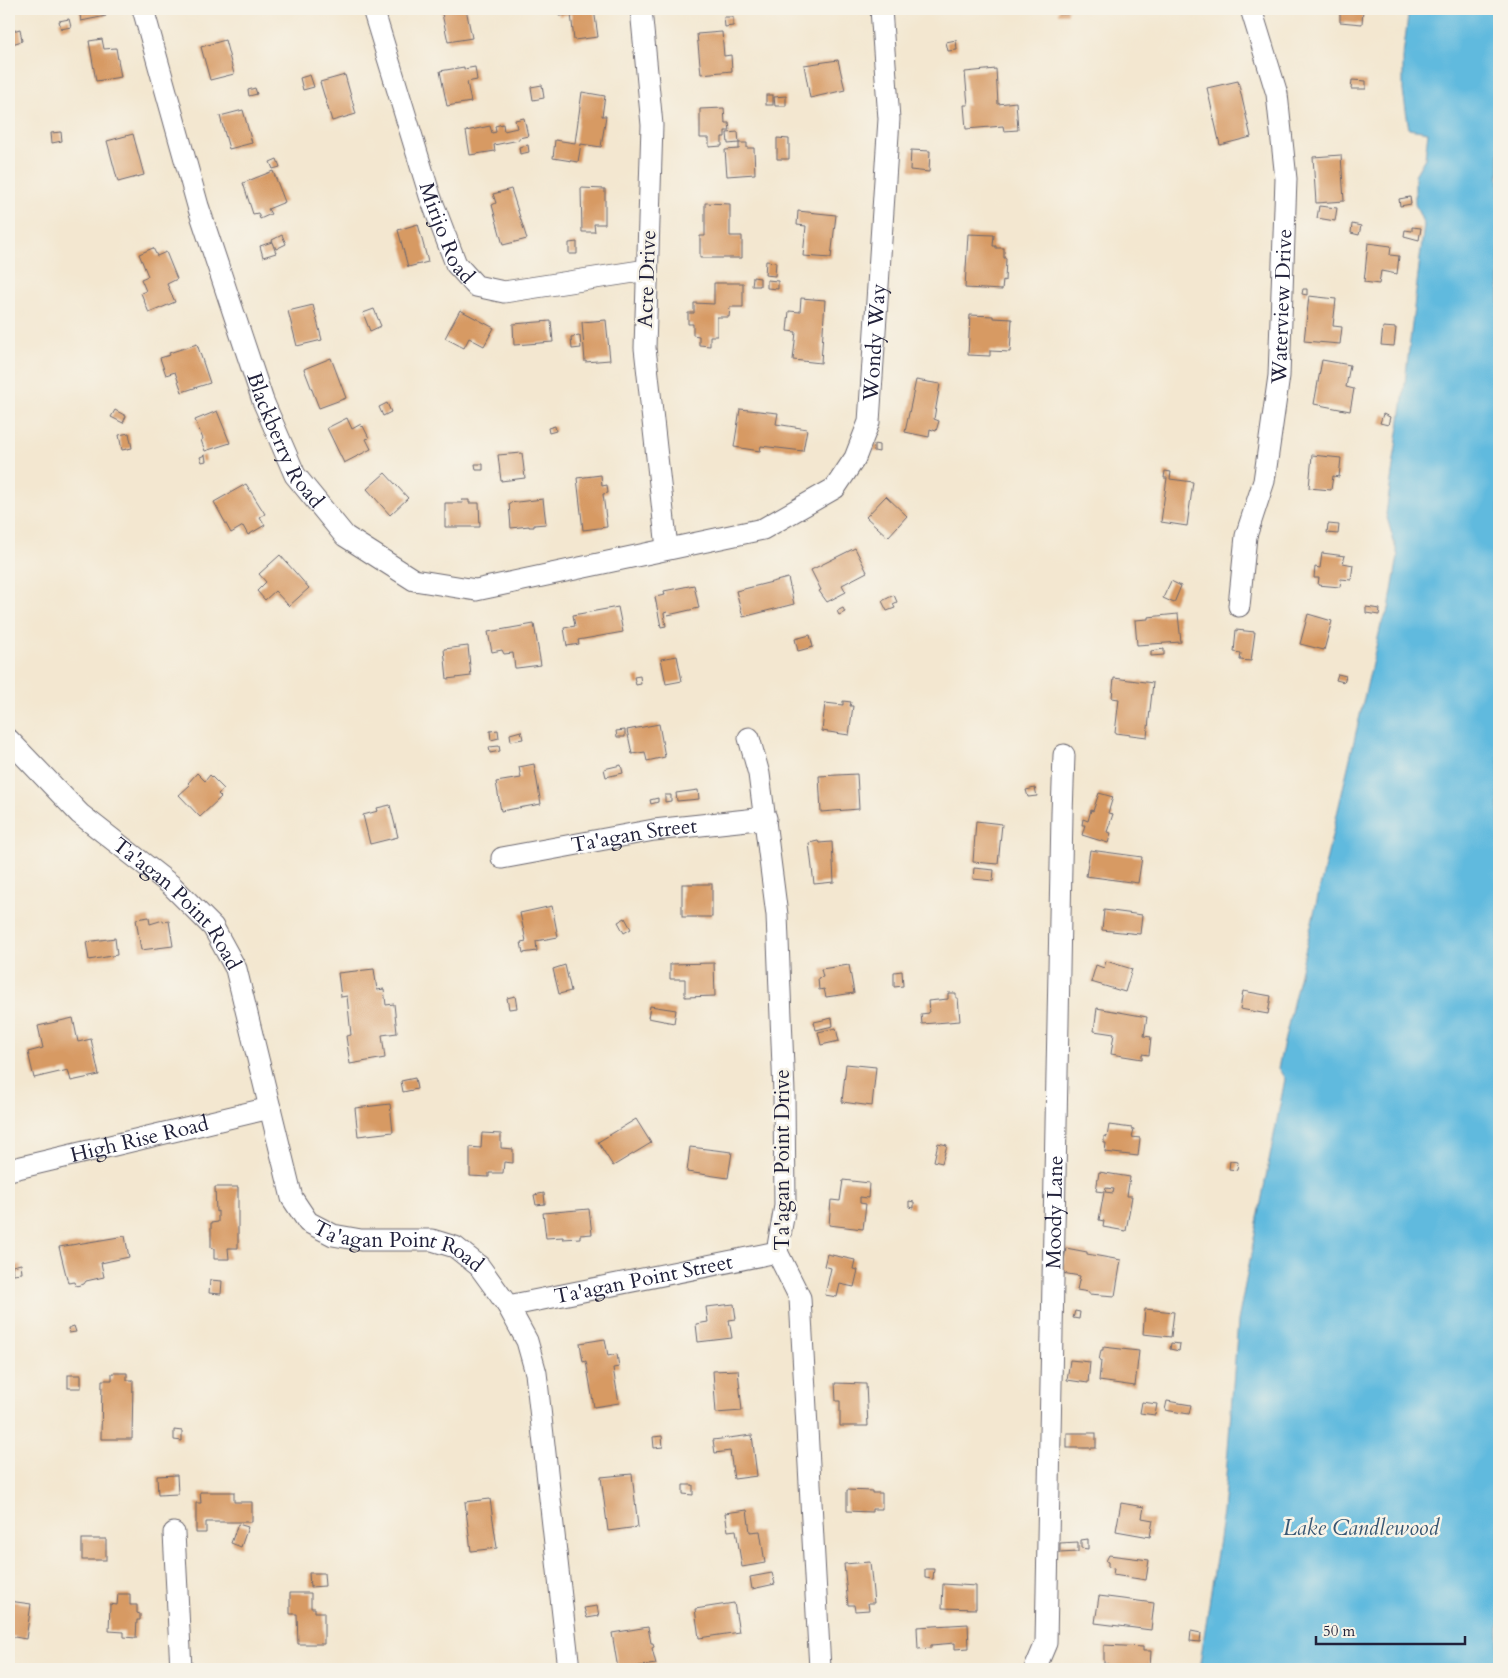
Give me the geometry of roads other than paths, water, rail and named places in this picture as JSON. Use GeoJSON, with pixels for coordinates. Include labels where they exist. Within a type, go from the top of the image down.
{"type":"FeatureCollection","features":[{"type":"Feature","properties":{"kind":"street","name":"Blackberry Road"},"geometry":{"type":"LineString","coordinates":[[143,9],[198,206],[263,401],[295,475],[345,536],[414,580],[476,590],[667,548]]}},
{"type":"Feature","properties":{"kind":"street","name":"Mirijo Road"},"geometry":{"type":"LineString","coordinates":[[373,9],[430,196],[456,264],[476,286],[504,292],[647,270]]}},
{"type":"Feature","properties":{"kind":"street","name":"Acre Drive"},"geometry":{"type":"LineString","coordinates":[[641,9],[652,124],[645,348],[667,548]]}},
{"type":"Feature","properties":{"kind":"street","name":"Wondy Way"},"geometry":{"type":"LineString","coordinates":[[667,548],[763,529],[835,488],[855,458],[869,422],[889,119],[880,9]]}},
{"type":"Feature","properties":{"kind":"street","name":"Waterview Drive"},"geometry":{"type":"LineString","coordinates":[[1239,606],[1246,536],[1264,481],[1279,376],[1286,179],[1277,94],[1251,9]]}},
{"type":"Feature","properties":{"kind":"street","name":"Ta'agan Point Drive"},"geometry":{"type":"LineString","coordinates":[[748,738],[758,774],[766,818],[777,915],[784,1093],[785,1206],[777,1252],[800,1298],[820,1669]]}},
{"type":"Feature","properties":{"kind":"street","name":"Ta'agan Point Road"},"geometry":{"type":"LineString","coordinates":[[9,740],[80,814],[171,885],[213,927],[236,969],[292,1198],[308,1222],[333,1234],[361,1240],[432,1240],[454,1247],[480,1266],[508,1306],[527,1341],[536,1372],[569,1669]]}},
{"type":"Feature","properties":{"kind":"street","name":"Moody Lane"},"geometry":{"type":"LineString","coordinates":[[1035,1669],[1046,1643],[1061,824],[1064,755]]}},
{"type":"Feature","properties":{"kind":"street","name":"Ta'agan Street"},"geometry":{"type":"LineString","coordinates":[[502,858],[654,830],[766,818]]}},
{"type":"Feature","properties":{"kind":"street","name":"High Rise Road"},"geometry":{"type":"LineString","coordinates":[[9,1170],[270,1108]]}},
{"type":"Feature","properties":{"kind":"street","name":"Ta'agan Point Street"},"geometry":{"type":"LineString","coordinates":[[508,1306],[777,1252]]}},
{"type":"Feature","properties":{"kind":"street"},"geometry":{"type":"LineString","coordinates":[[174,1533],[182,1669]]}},
{"type":"Feature","properties":{"kind":"water","name":"Lake Candlewood"},"geometry":{"type":"Polygon","coordinates":[[[1409,9],[1499,9],[1499,1669],[1199,1669],[1223,1513],[1238,1321],[1285,1079],[1278,1068],[1381,625],[1389,609],[1398,556],[1386,514],[1403,399],[1424,225],[1415,204],[1415,175],[1425,158],[1428,132],[1409,129],[1403,91],[1403,55],[1409,9]]]}}]}
